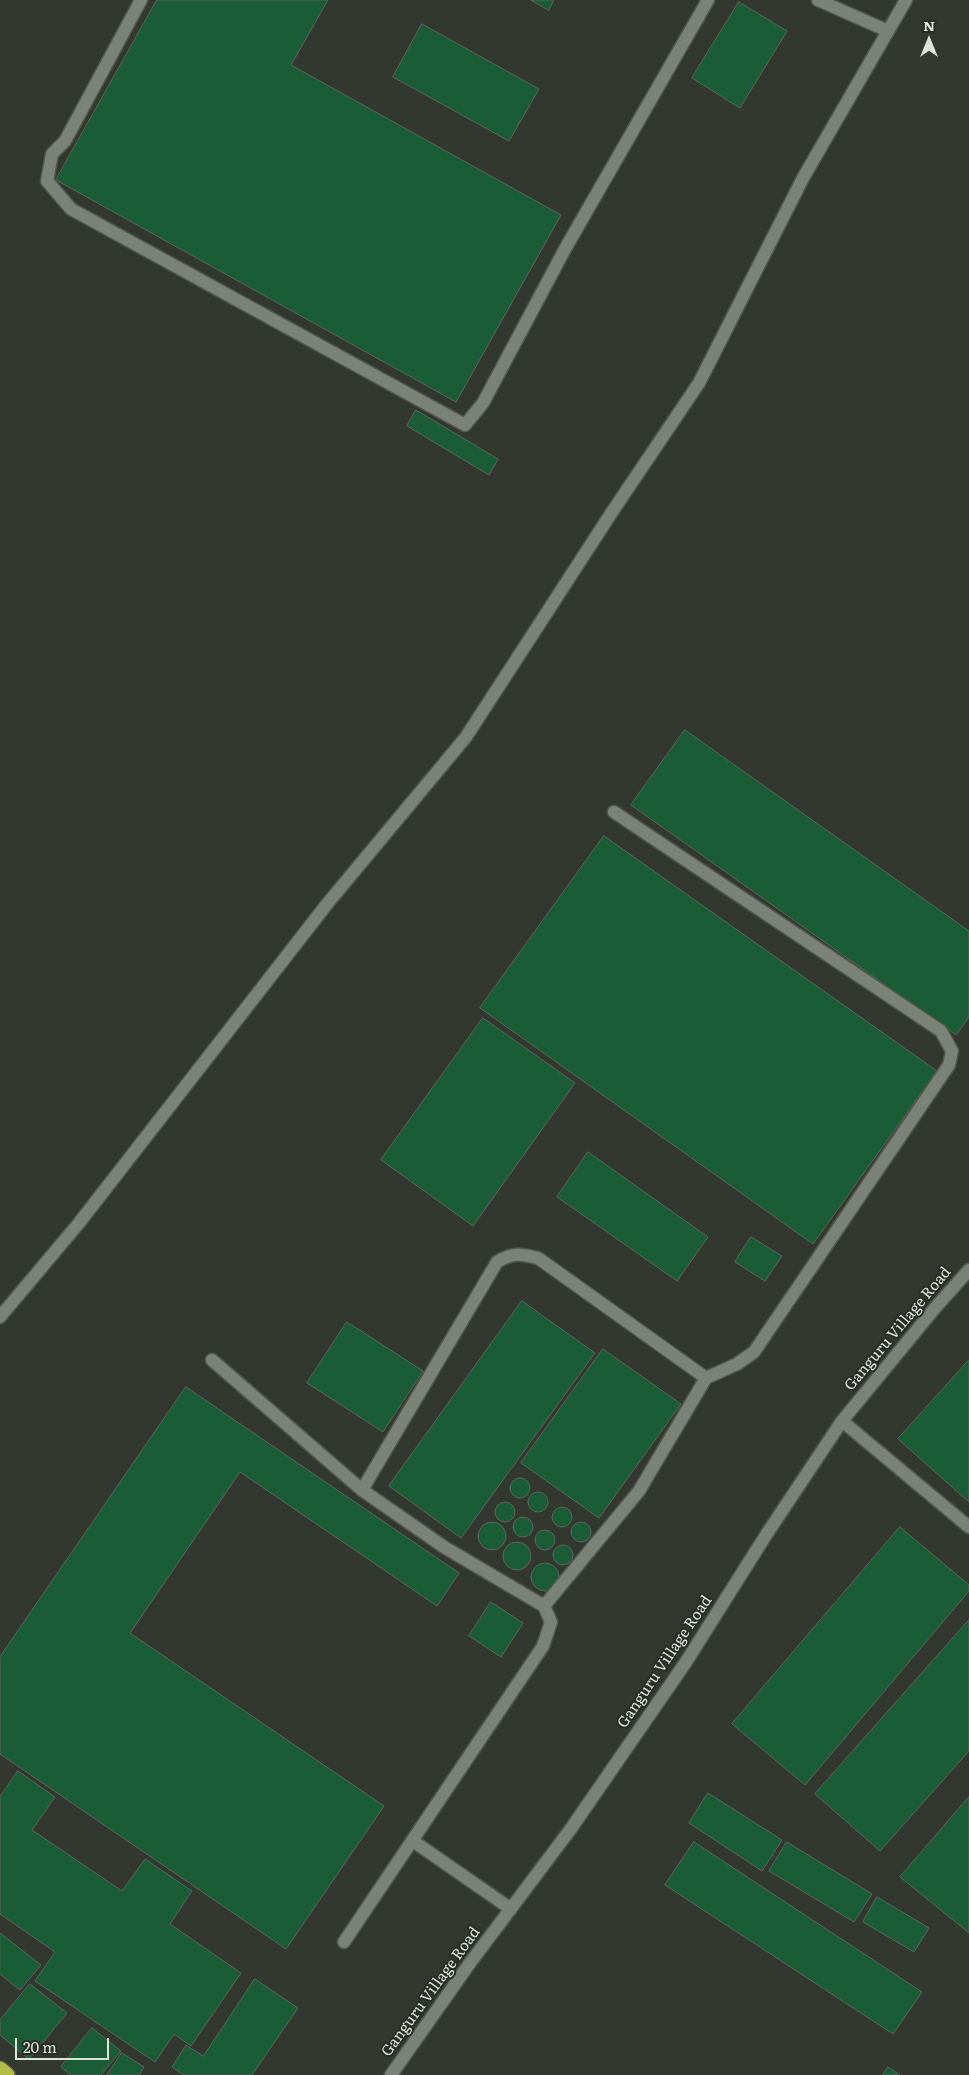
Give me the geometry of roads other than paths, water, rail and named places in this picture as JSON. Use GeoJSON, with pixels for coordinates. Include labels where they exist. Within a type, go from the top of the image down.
{"type":"FeatureCollection","features":[{"type":"Feature","properties":{"kind":"highway"},"geometry":{"type":"LineString","coordinates":[[0,2069],[7,2075]]}},
{"type":"Feature","properties":{"kind":"street"},"geometry":{"type":"LineString","coordinates":[[141,0],[65,141],[52,154],[47,181],[71,209],[465,425],[483,403],[565,248],[708,0]]}},
{"type":"Feature","properties":{"kind":"street"},"geometry":{"type":"LineString","coordinates":[[818,0],[888,31]]}},
{"type":"Feature","properties":{"kind":"street"},"geometry":{"type":"LineString","coordinates":[[0,1317],[79,1223],[327,904],[466,737],[612,512],[699,383],[803,178],[906,0]]}},
{"type":"Feature","properties":{"kind":"street"},"geometry":{"type":"LineString","coordinates":[[544,1606],[639,1491],[706,1378],[737,1364],[754,1352],[948,1065],[952,1051],[941,1031],[614,812]]}},
{"type":"Feature","properties":{"kind":"street"},"geometry":{"type":"LineString","coordinates":[[362,1490],[497,1262],[509,1254],[524,1254],[538,1258],[706,1378]]}},
{"type":"Feature","properties":{"kind":"street","name":"Ganguru Village Road"},"geometry":{"type":"LineString","coordinates":[[391,2075],[470,1963],[570,1830],[686,1662],[766,1535],[842,1421],[935,1308],[969,1270]]}},
{"type":"Feature","properties":{"kind":"street"},"geometry":{"type":"LineString","coordinates":[[212,1360],[362,1490],[444,1547],[544,1606],[551,1622],[543,1646],[344,1942]]}},
{"type":"Feature","properties":{"kind":"street"},"geometry":{"type":"LineString","coordinates":[[842,1421],[969,1527]]}},
{"type":"Feature","properties":{"kind":"street"},"geometry":{"type":"LineString","coordinates":[[413,1841],[511,1909]]}}]}
